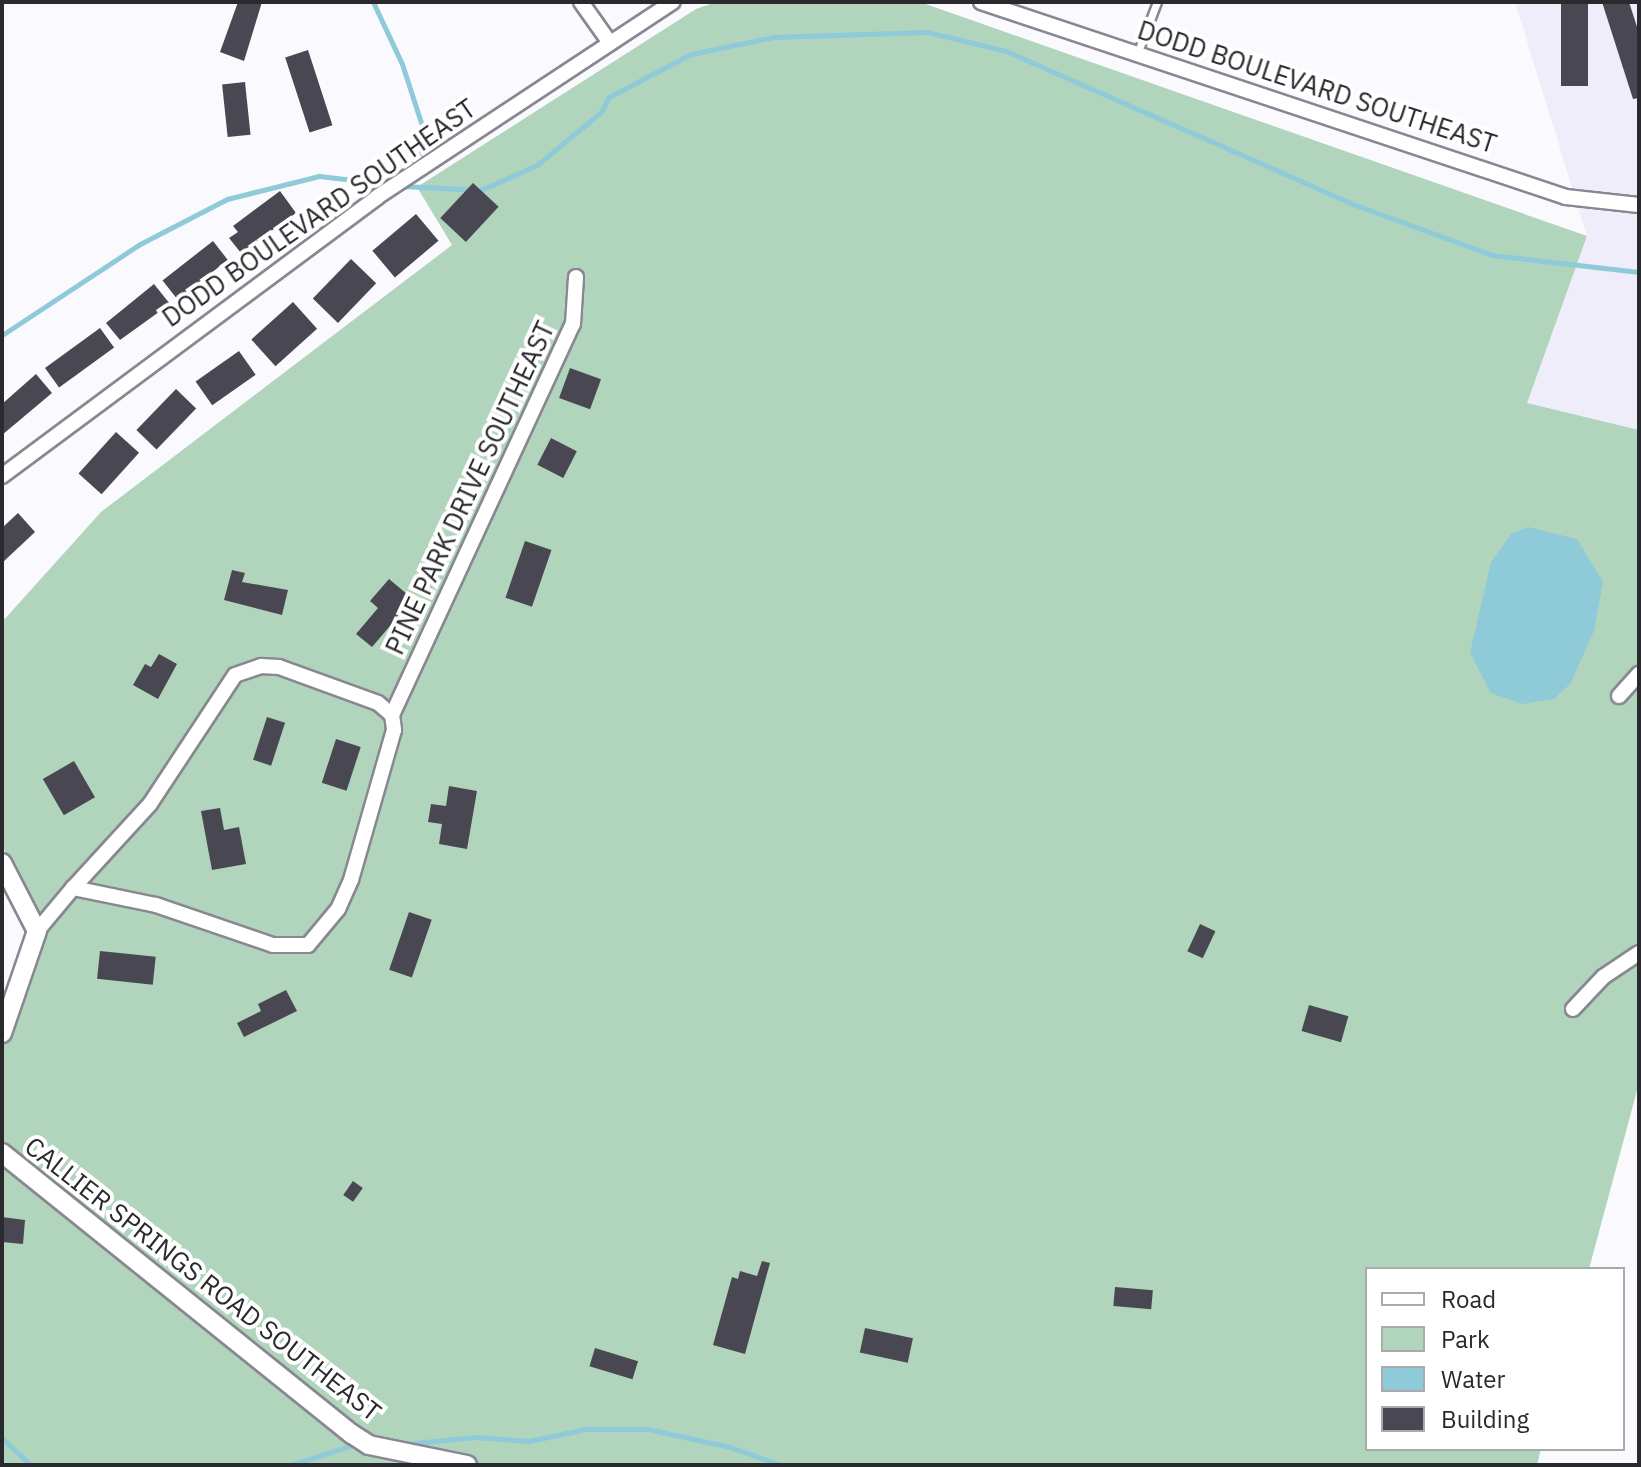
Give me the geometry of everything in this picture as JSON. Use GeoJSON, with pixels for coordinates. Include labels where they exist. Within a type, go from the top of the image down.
{"type":"FeatureCollection","features":[{"type":"Feature","properties":{"kind":"street"},"geometry":{"type":"LineString","coordinates":[[581,2],[610,43]]}},
{"type":"Feature","properties":{"kind":"street","name":"DODD BOULEVARD SOUTHEAST"},"geometry":{"type":"LineString","coordinates":[[2,476],[377,197],[673,2]]}},
{"type":"Feature","properties":{"kind":"street","name":"DODD BOULEVARD SOUTHEAST"},"geometry":{"type":"LineString","coordinates":[[981,2],[1566,197],[1639,205]]}},
{"type":"Feature","properties":{"kind":"street","name":"PINE PARK DRIVE SOUTHEAST"},"geometry":{"type":"LineString","coordinates":[[73,888],[156,905],[273,945],[308,945],[329,922],[351,880],[394,730],[392,715],[573,324],[576,277]]}},
{"type":"Feature","properties":{"kind":"street"},"geometry":{"type":"LineString","coordinates":[[2,1033],[37,931],[150,804],[235,675],[279,667],[378,703],[392,715]]}},
{"type":"Feature","properties":{"kind":"street"},"geometry":{"type":"LineString","coordinates":[[1619,696],[1639,674]]}},
{"type":"Feature","properties":{"kind":"street"},"geometry":{"type":"LineString","coordinates":[[2,863],[37,931]]}},
{"type":"Feature","properties":{"kind":"street"},"geometry":{"type":"LineString","coordinates":[[1573,1009],[1603,977],[1639,953]]}},
{"type":"Feature","properties":{"kind":"street","name":"CALLIER SPRINGS ROAD SOUTHEAST"},"geometry":{"type":"LineString","coordinates":[[2,1153],[352,1434],[369,1445],[467,1465]]}},
{"type":"Feature","properties":{"kind":"lane"},"geometry":{"type":"LineString","coordinates":[[1137,54],[1157,2]]}},
{"type":"Feature","properties":{"kind":"shaded area"},"geometry":{"type":"Polygon","coordinates":[[[1515,2],[1639,2],[1639,431],[1526,404],[1587,236],[1515,2]]]}},
{"type":"Feature","properties":{"kind":"green space"},"geometry":{"type":"Polygon","coordinates":[[[716,2],[920,2],[1587,236],[1527,403],[1639,430],[1639,1083],[1590,1267],[1365,1267],[1365,1451],[1540,1451],[1537,1465],[2,1465],[2,1032],[37,931],[2,844],[2,622],[101,512],[452,245],[417,187],[696,9],[716,2]]]}},
{"type":"Feature","properties":{"kind":"water"},"geometry":{"type":"Polygon","coordinates":[[[1528,527],[1577,539],[1603,582],[1594,631],[1570,684],[1554,699],[1522,704],[1491,693],[1470,653],[1491,562],[1511,534],[1528,527]]]}},
{"type":"Feature","properties":{"kind":"building"},"geometry":{"type":"Polygon","coordinates":[[[238,2],[262,2],[244,61],[220,52],[238,2]]]}},
{"type":"Feature","properties":{"kind":"building"},"geometry":{"type":"Polygon","coordinates":[[[1561,2],[1588,2],[1588,86],[1561,86],[1561,2]]]}},
{"type":"Feature","properties":{"kind":"building"},"geometry":{"type":"Polygon","coordinates":[[[1602,2],[1629,2],[1639,33],[1639,98],[1633,99],[1602,2]]]}},
{"type":"Feature","properties":{"kind":"building"},"geometry":{"type":"Polygon","coordinates":[[[308,50],[332,125],[310,133],[285,57],[308,50]]]}},
{"type":"Feature","properties":{"kind":"building"},"geometry":{"type":"Polygon","coordinates":[[[245,82],[251,135],[228,137],[222,84],[245,82]]]}},
{"type":"Feature","properties":{"kind":"building"},"geometry":{"type":"Polygon","coordinates":[[[473,183],[499,207],[466,242],[440,218],[473,183]]]}},
{"type":"Feature","properties":{"kind":"building"},"geometry":{"type":"Polygon","coordinates":[[[280,191],[296,213],[241,253],[229,238],[238,232],[233,226],[280,191]]]}},
{"type":"Feature","properties":{"kind":"building"},"geometry":{"type":"Polygon","coordinates":[[[416,214],[438,241],[395,277],[372,251],[416,214]]]}},
{"type":"Feature","properties":{"kind":"building"},"geometry":{"type":"Polygon","coordinates":[[[213,241],[228,260],[177,299],[163,280],[213,241]]]}},
{"type":"Feature","properties":{"kind":"building"},"geometry":{"type":"Polygon","coordinates":[[[351,259],[376,283],[338,323],[313,299],[351,259]]]}},
{"type":"Feature","properties":{"kind":"building"},"geometry":{"type":"Polygon","coordinates":[[[154,284],[170,304],[120,340],[106,323],[154,284]]]}},
{"type":"Feature","properties":{"kind":"building"},"geometry":{"type":"Polygon","coordinates":[[[293,302],[317,329],[275,366],[251,339],[293,302]]]}},
{"type":"Feature","properties":{"kind":"building"},"geometry":{"type":"Polygon","coordinates":[[[100,328],[114,347],[59,387],[45,368],[100,328]]]}},
{"type":"Feature","properties":{"kind":"building"},"geometry":{"type":"Polygon","coordinates":[[[239,351],[256,375],[212,405],[196,381],[239,351]]]}},
{"type":"Feature","properties":{"kind":"building"},"geometry":{"type":"Polygon","coordinates":[[[570,368],[601,379],[590,409],[559,398],[570,368]]]}},
{"type":"Feature","properties":{"kind":"building"},"geometry":{"type":"Polygon","coordinates":[[[36,374],[52,393],[2,435],[2,404],[36,374]]]}},
{"type":"Feature","properties":{"kind":"building"},"geometry":{"type":"Polygon","coordinates":[[[176,389],[196,408],[157,449],[136,430],[176,389]]]}},
{"type":"Feature","properties":{"kind":"building"},"geometry":{"type":"Polygon","coordinates":[[[116,432],[139,453],[102,494],[79,474],[116,432]]]}},
{"type":"Feature","properties":{"kind":"building"},"geometry":{"type":"Polygon","coordinates":[[[551,438],[577,451],[563,478],[537,465],[551,438]]]}},
{"type":"Feature","properties":{"kind":"building"},"geometry":{"type":"Polygon","coordinates":[[[18,513],[35,532],[2,563],[2,528],[18,513]]]}},
{"type":"Feature","properties":{"kind":"building"},"geometry":{"type":"Polygon","coordinates":[[[525,541],[551,550],[532,607],[505,598],[525,541]]]}},
{"type":"Feature","properties":{"kind":"building"},"geometry":{"type":"Polygon","coordinates":[[[232,570],[245,573],[242,582],[288,590],[282,615],[224,600],[232,570]]]}},
{"type":"Feature","properties":{"kind":"building"},"geometry":{"type":"Polygon","coordinates":[[[389,579],[413,599],[372,647],[356,634],[378,608],[370,601],[389,579]]]}},
{"type":"Feature","properties":{"kind":"building"},"geometry":{"type":"Polygon","coordinates":[[[159,654],[177,664],[158,699],[133,685],[145,664],[151,667],[159,654]]]}},
{"type":"Feature","properties":{"kind":"building"},"geometry":{"type":"Polygon","coordinates":[[[267,717],[285,723],[271,766],[253,760],[267,717]]]}},
{"type":"Feature","properties":{"kind":"building"},"geometry":{"type":"Polygon","coordinates":[[[336,739],[361,747],[347,791],[322,783],[336,739]]]}},
{"type":"Feature","properties":{"kind":"building"},"geometry":{"type":"Polygon","coordinates":[[[74,761],[95,797],[64,815],[43,779],[74,761]]]}},
{"type":"Feature","properties":{"kind":"building"},"geometry":{"type":"Polygon","coordinates":[[[449,786],[477,791],[467,849],[439,844],[442,824],[428,822],[431,804],[446,806],[449,786]]]}},
{"type":"Feature","properties":{"kind":"building"},"geometry":{"type":"Polygon","coordinates":[[[220,808],[224,830],[239,827],[246,864],[212,870],[201,811],[220,808]]]}},
{"type":"Feature","properties":{"kind":"building"},"geometry":{"type":"Polygon","coordinates":[[[409,912],[432,920],[412,977],[389,970],[409,912]]]}},
{"type":"Feature","properties":{"kind":"building"},"geometry":{"type":"Polygon","coordinates":[[[1200,924],[1215,931],[1203,958],[1187,951],[1200,924]]]}},
{"type":"Feature","properties":{"kind":"building"},"geometry":{"type":"Polygon","coordinates":[[[100,951],[156,957],[153,985],[97,979],[100,951]]]}},
{"type":"Feature","properties":{"kind":"building"},"geometry":{"type":"Polygon","coordinates":[[[286,990],[297,1011],[244,1037],[237,1023],[261,1011],[258,1004],[286,990]]]}},
{"type":"Feature","properties":{"kind":"building"},"geometry":{"type":"Polygon","coordinates":[[[1309,1005],[1348,1016],[1341,1042],[1302,1031],[1309,1005]]]}},
{"type":"Feature","properties":{"kind":"building"},"geometry":{"type":"Polygon","coordinates":[[[353,1181],[363,1188],[353,1202],[343,1195],[353,1181]]]}},
{"type":"Feature","properties":{"kind":"building"},"geometry":{"type":"Polygon","coordinates":[[[2,1217],[25,1220],[23,1244],[2,1242],[2,1217]]]}},
{"type":"Feature","properties":{"kind":"building"},"geometry":{"type":"Polygon","coordinates":[[[762,1261],[770,1263],[745,1354],[713,1345],[732,1277],[738,1279],[740,1271],[757,1276],[762,1261]]]}},
{"type":"Feature","properties":{"kind":"building"},"geometry":{"type":"Polygon","coordinates":[[[1115,1287],[1153,1290],[1151,1309],[1113,1306],[1115,1287]]]}},
{"type":"Feature","properties":{"kind":"building"},"geometry":{"type":"Polygon","coordinates":[[[865,1328],[913,1338],[908,1363],[860,1352],[865,1328]]]}},
{"type":"Feature","properties":{"kind":"building"},"geometry":{"type":"Polygon","coordinates":[[[595,1348],[638,1361],[632,1379],[589,1366],[595,1348]]]}},
{"type":"Feature","properties":{"kind":"waterway"},"geometry":{"type":"LineString","coordinates":[[373,2],[402,64],[426,138],[416,165]]}},
{"type":"Feature","properties":{"kind":"waterway"},"geometry":{"type":"LineString","coordinates":[[403,186],[481,190],[537,165],[601,112],[609,97],[691,54],[774,37],[927,32],[1006,51],[1350,203],[1492,255],[1639,272]]}},
{"type":"Feature","properties":{"kind":"waterway"},"geometry":{"type":"LineString","coordinates":[[2,335],[140,244],[227,199],[319,176],[389,184]]}},
{"type":"Feature","properties":{"kind":"waterway"},"geometry":{"type":"LineString","coordinates":[[405,1444],[475,1437],[529,1441],[586,1429],[648,1429],[730,1447],[781,1465]]}},
{"type":"Feature","properties":{"kind":"waterway"},"geometry":{"type":"LineString","coordinates":[[2,1438],[31,1465]]}},
{"type":"Feature","properties":{"kind":"waterway"},"geometry":{"type":"LineString","coordinates":[[291,1465],[359,1443]]}}]}
